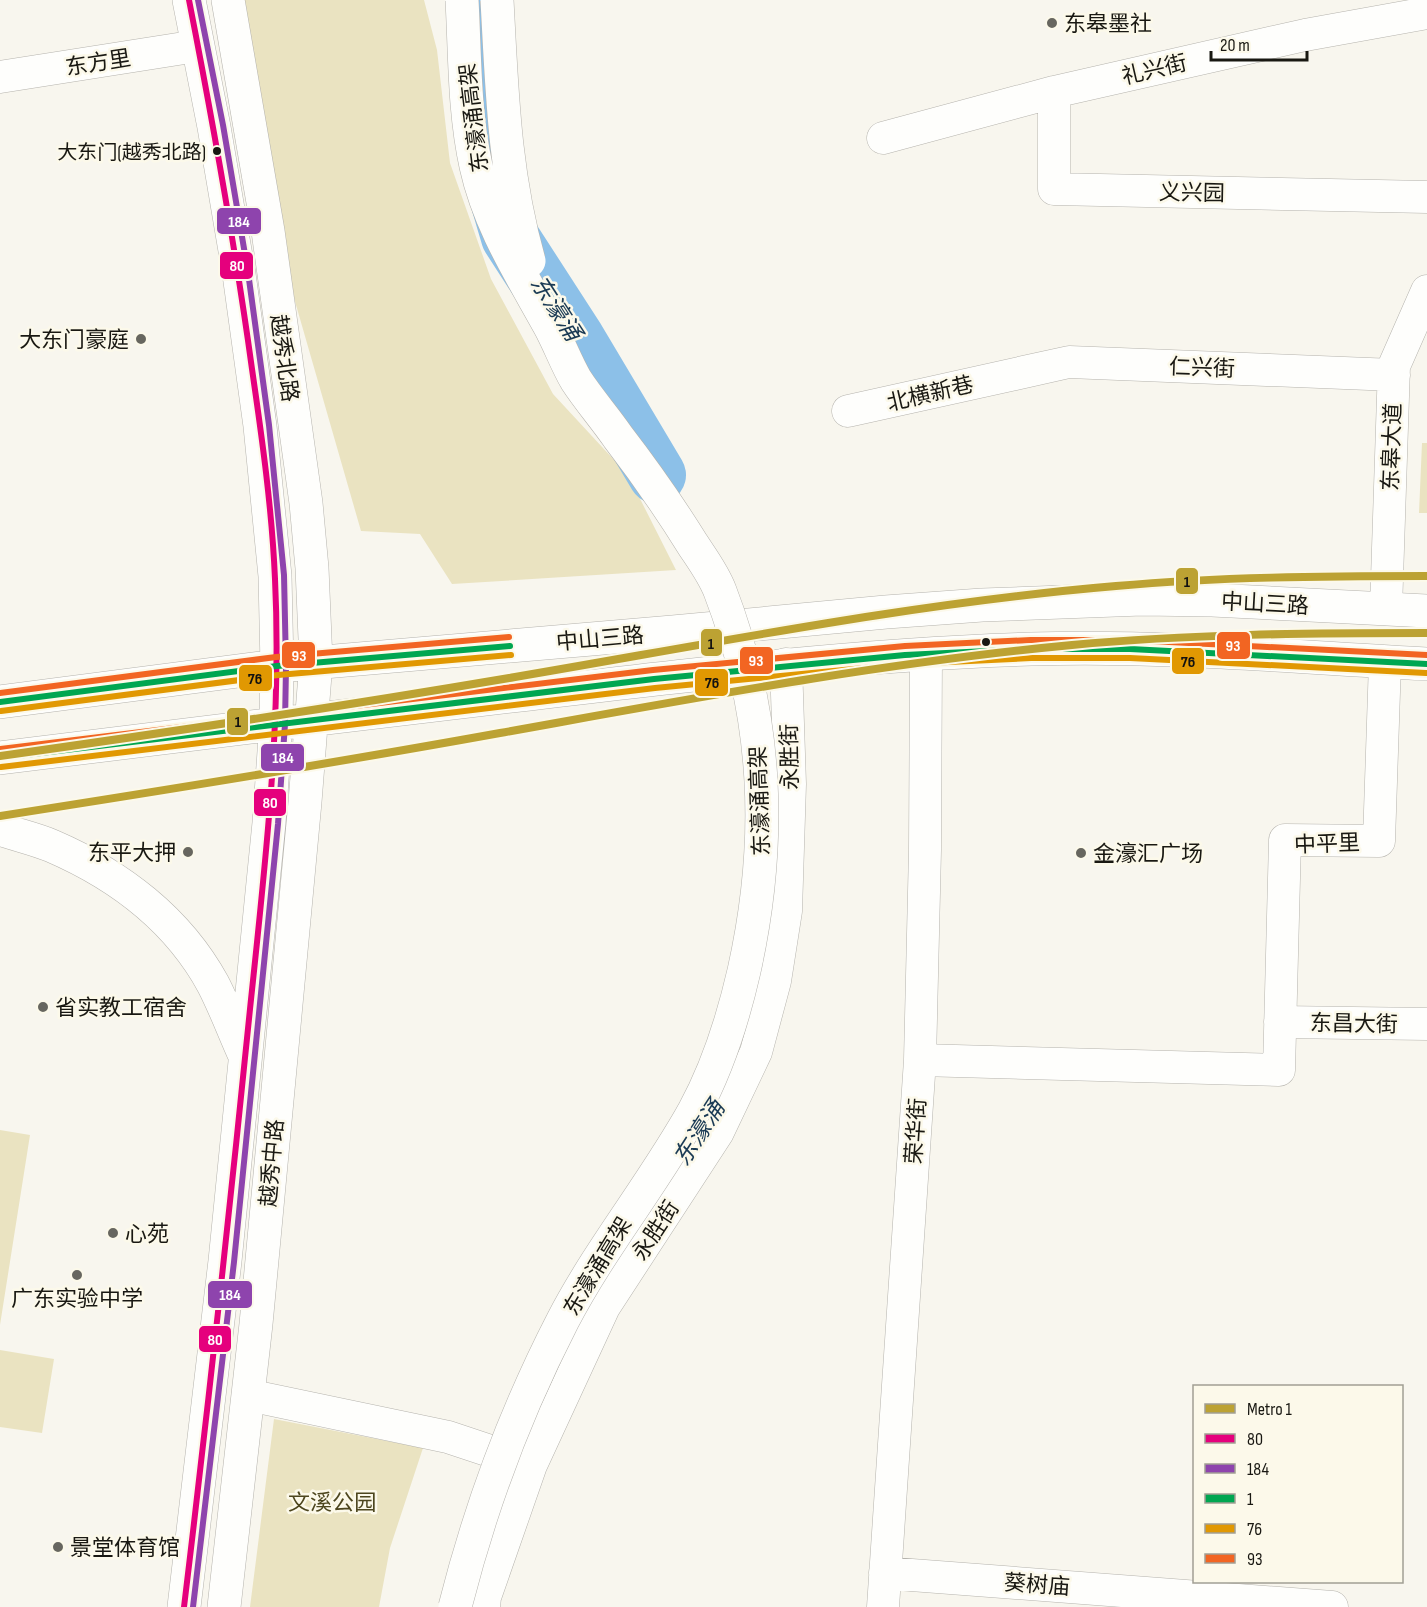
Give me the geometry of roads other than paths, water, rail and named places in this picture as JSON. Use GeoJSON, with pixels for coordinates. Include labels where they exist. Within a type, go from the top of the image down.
{"type":"FeatureCollection","features":[{"type":"Feature","properties":{"kind":"main road","name":"越秀北路"},"geometry":{"type":"LineString","coordinates":[[189,0],[239,274],[260,426],[275,576],[276,723]]}},
{"type":"Feature","properties":{"kind":"main road","name":"越秀北路"},"geometry":{"type":"LineString","coordinates":[[228,0],[268,231],[306,503],[312,568],[315,662],[313,718]]}},
{"type":"Feature","properties":{"kind":"main road","name":"东濠涌高架"},"geometry":{"type":"LineString","coordinates":[[457,1607],[482,1514],[541,1365],[586,1280],[692,1114],[717,1062],[734,1010],[755,920],[761,870],[763,823],[762,771],[754,718],[734,629],[718,584],[664,499],[576,380],[549,325],[502,240],[486,203],[470,134],[462,0]]}},
{"type":"Feature","properties":{"kind":"main road","name":"东濠涌高架"},"geometry":{"type":"LineString","coordinates":[[457,1607],[505,1462],[565,1327],[604,1258],[692,1123],[708,1092],[726,1046],[742,994],[758,916],[767,816],[761,740],[751,682],[736,621],[715,565],[686,506],[665,474],[594,381],[569,342],[538,285],[529,262],[516,212],[505,143],[497,0]]}},
{"type":"Feature","properties":{"kind":"main road","name":"中山三路"},"geometry":{"type":"LineString","coordinates":[[0,702],[315,662],[982,605],[1142,599],[1212,600],[1427,611]]}},
{"type":"Feature","properties":{"kind":"main road","name":"中山三路"},"geometry":{"type":"LineString","coordinates":[[0,758],[313,718],[708,672],[926,654],[1110,648],[1427,664]]}},
{"type":"Feature","properties":{"kind":"main road","name":"越秀中路"},"geometry":{"type":"LineString","coordinates":[[224,1607],[248,1395],[313,718]]}},
{"type":"Feature","properties":{"kind":"main road","name":"越秀中路"},"geometry":{"type":"LineString","coordinates":[[184,1607],[224,1272],[269,823],[276,723]]}},
{"type":"Feature","properties":{"kind":"main road"},"geometry":{"type":"LineString","coordinates":[[0,829],[52,846],[104,872],[143,900],[170,925],[194,954],[213,985],[245,1056]]}},
{"type":"Feature","properties":{"kind":"street","name":"礼兴街"},"geometry":{"type":"LineString","coordinates":[[883,138],[1054,92],[1305,35],[1427,13]]}},
{"type":"Feature","properties":{"kind":"street","name":"东方里"},"geometry":{"type":"LineString","coordinates":[[0,77],[197,46]]}},
{"type":"Feature","properties":{"kind":"street","name":"义兴园"},"geometry":{"type":"LineString","coordinates":[[1054,92],[1054,189],[1427,197]]}},
{"type":"Feature","properties":{"kind":"street","name":"东皋大道"},"geometry":{"type":"LineString","coordinates":[[1386,609],[1394,366],[1427,291]]}},
{"type":"Feature","properties":{"kind":"street","name":"仁兴街"},"geometry":{"type":"LineString","coordinates":[[1012,374],[1069,362],[1394,375]]}},
{"type":"Feature","properties":{"kind":"street","name":"北横新巷"},"geometry":{"type":"LineString","coordinates":[[848,411],[1012,374]]}},
{"type":"Feature","properties":{"kind":"street","name":"荣华街"},"geometry":{"type":"LineString","coordinates":[[883,1607],[920,1060],[925,850],[926,654]]}},
{"type":"Feature","properties":{"kind":"street","name":"中平里"},"geometry":{"type":"LineString","coordinates":[[920,1060],[1279,1070],[1285,840],[1379,841],[1385,662]]}},
{"type":"Feature","properties":{"kind":"street","name":"永胜街"},"geometry":{"type":"LineString","coordinates":[[484,1607],[485,1597],[527,1463],[604,1307],[717,1132],[756,1052],[775,981],[786,911],[790,784],[786,664]]}},
{"type":"Feature","properties":{"kind":"street","name":"东昌大街"},"geometry":{"type":"LineString","coordinates":[[1280,1022],[1427,1024]]}},
{"type":"Feature","properties":{"kind":"street"},"geometry":{"type":"LineString","coordinates":[[248,1395],[448,1437],[527,1463]]}},
{"type":"Feature","properties":{"kind":"street","name":"葵树庙"},"geometry":{"type":"LineString","coordinates":[[885,1573],[1113,1599],[1332,1607]]}},
{"type":"Feature","properties":{"kind":"waterway","name":"东濠涌"},"geometry":{"type":"LineString","coordinates":[[480,0],[483,15],[489,166],[510,237],[576,339],[657,475]]}},
{"type":"Feature","properties":{"kind":"metro line","name":"1"},"geometry":{"type":"LineString","coordinates":[[0,756],[387,698],[890,613],[1040,593],[1232,579],[1427,576]]}},
{"type":"Feature","properties":{"kind":"metro line","name":"1"},"geometry":{"type":"LineString","coordinates":[[0,816],[313,766],[785,683],[928,662],[1072,645],[1161,638],[1427,633]]}},
{"type":"Feature","properties":{"kind":"place","name":"东皋墨社"},"geometry":{"type":"Point","coordinates":[1052,23]}},
{"type":"Feature","properties":{"kind":"place","name":"大东门(越秀北路)"},"geometry":{"type":"Point","coordinates":[217,151]}},
{"type":"Feature","properties":{"kind":"place","name":"大东门豪庭"},"geometry":{"type":"Point","coordinates":[141,339]}},
{"type":"Feature","properties":{"kind":"place","name":"东平大押"},"geometry":{"type":"Point","coordinates":[188,852]}},
{"type":"Feature","properties":{"kind":"place","name":"金濠汇广场"},"geometry":{"type":"Point","coordinates":[1081,853]}},
{"type":"Feature","properties":{"kind":"place","name":"省实教工宿舍"},"geometry":{"type":"Point","coordinates":[43,1007]}},
{"type":"Feature","properties":{"kind":"place","name":"心苑"},"geometry":{"type":"Point","coordinates":[113,1233]}},
{"type":"Feature","properties":{"kind":"place","name":"广东实验中学"},"geometry":{"type":"Point","coordinates":[77,1275]}},
{"type":"Feature","properties":{"kind":"place","name":"景堂体育馆"},"geometry":{"type":"Point","coordinates":[58,1547]}},
{"type":"Feature","properties":{"kind":"park label","name":"文溪公园"},"geometry":{"type":"Point","coordinates":[332,1502]}}]}
